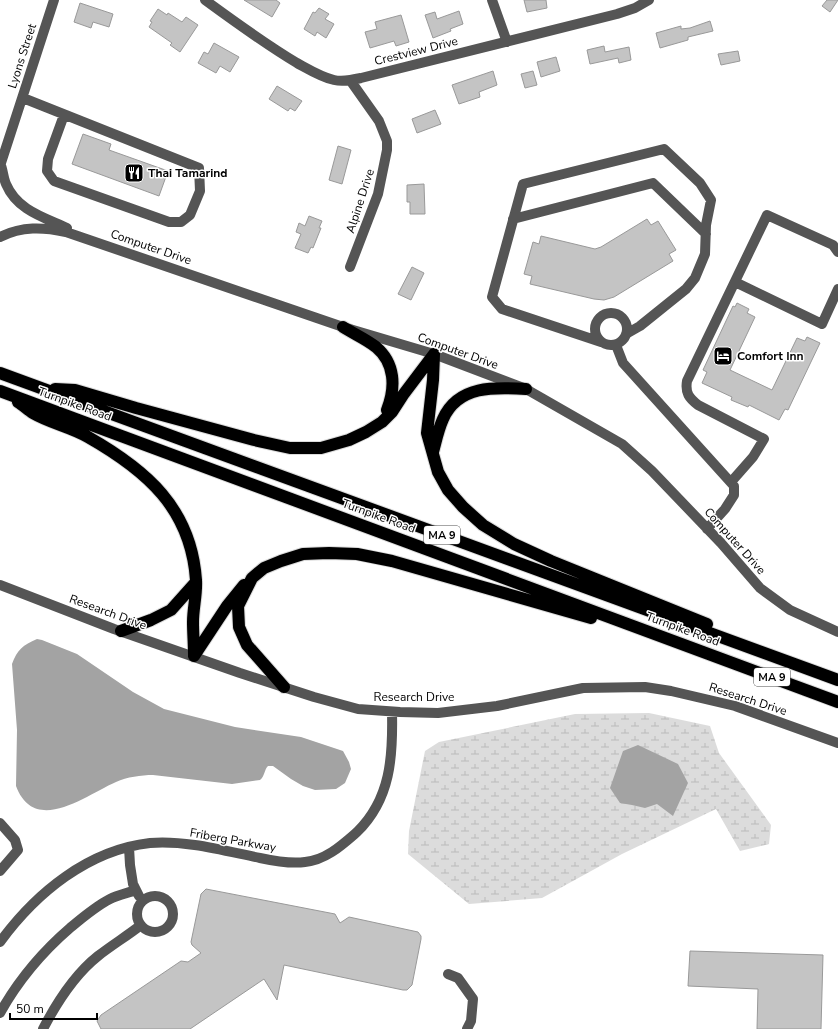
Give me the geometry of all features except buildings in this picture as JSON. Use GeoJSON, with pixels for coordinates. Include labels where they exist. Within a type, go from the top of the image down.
{"type":"FeatureCollection","features":[{"type":"Feature","properties":{"kind":"highway"},"geometry":{"type":"LineString","coordinates":[[343,327],[376,347],[391,367],[393,375],[393,393],[382,422]]}},
{"type":"Feature","properties":{"kind":"highway"},"geometry":{"type":"LineString","coordinates":[[45,389],[75,390],[240,436],[290,448],[321,448],[349,440],[382,422],[392,412],[434,354]]}},
{"type":"Feature","properties":{"kind":"highway"},"geometry":{"type":"LineString","coordinates":[[434,354],[433,380],[427,433],[438,472],[448,490],[463,507],[483,525],[514,544],[551,561],[838,679]]}},
{"type":"Feature","properties":{"kind":"highway","name":"Turnpike Road"},"geometry":{"type":"LineString","coordinates":[[0,373],[838,679]]}},
{"type":"Feature","properties":{"kind":"highway"},"geometry":{"type":"LineString","coordinates":[[433,453],[443,419],[448,410],[462,397],[481,389],[497,387],[526,389]]}},
{"type":"Feature","properties":{"kind":"highway"},"geometry":{"type":"LineString","coordinates":[[4,393],[33,413],[80,433],[103,446],[133,466],[154,484],[169,502],[181,523],[194,560],[196,582],[193,622],[194,656]]}},
{"type":"Feature","properties":{"kind":"highway","name":"Turnpike Road"},"geometry":{"type":"LineString","coordinates":[[4,393],[838,702]]}},
{"type":"Feature","properties":{"kind":"highway"},"geometry":{"type":"LineString","coordinates":[[194,656],[238,590],[264,568],[303,554],[329,553],[357,554],[392,562],[561,609],[706,652]]}},
{"type":"Feature","properties":{"kind":"highway"},"geometry":{"type":"LineString","coordinates":[[252,578],[238,606],[239,627],[247,645],[284,687]]}},
{"type":"Feature","properties":{"kind":"highway"},"geometry":{"type":"LineString","coordinates":[[121,631],[152,620],[171,610],[196,582]]}},
{"type":"Feature","properties":{"kind":"street","name":"Lyons Street"},"geometry":{"type":"LineString","coordinates":[[0,164],[54,0]]}},
{"type":"Feature","properties":{"kind":"street","name":"Crestview Drive"},"geometry":{"type":"LineString","coordinates":[[205,0],[259,39],[304,67],[332,80],[342,81],[618,14],[635,8],[650,0]]}},
{"type":"Feature","properties":{"kind":"street"},"geometry":{"type":"LineString","coordinates":[[492,0],[506,42]]}},
{"type":"Feature","properties":{"kind":"street","name":"Alpine Drive"},"geometry":{"type":"LineString","coordinates":[[350,80],[379,121],[387,141],[387,150],[378,194],[350,267]]}},
{"type":"Feature","properties":{"kind":"street"},"geometry":{"type":"LineString","coordinates":[[22,98],[64,114],[199,168],[200,191],[190,215],[181,222],[169,222],[54,181],[47,171],[48,159],[64,114]]}},
{"type":"Feature","properties":{"kind":"street"},"geometry":{"type":"LineString","coordinates":[[601,342],[596,336],[594,328],[597,321],[602,315],[610,313],[618,314],[624,319],[627,326],[626,334],[622,341],[616,345],[608,345],[502,309],[492,297],[523,184],[664,149],[700,183],[711,200],[706,225],[705,254],[695,278],[686,289],[640,326],[626,334]]}},
{"type":"Feature","properties":{"kind":"street"},"geometry":{"type":"LineString","coordinates":[[0,164],[3,176],[10,192],[23,207],[93,240]]}},
{"type":"Feature","properties":{"kind":"street"},"geometry":{"type":"LineString","coordinates":[[513,219],[653,182],[706,234]]}},
{"type":"Feature","properties":{"kind":"street"},"geometry":{"type":"LineString","coordinates":[[731,482],[753,457],[764,439],[698,405],[689,398],[686,390],[687,381],[767,214],[833,245],[838,252]]}},
{"type":"Feature","properties":{"kind":"street","name":"Computer Drive"},"geometry":{"type":"LineString","coordinates":[[0,238],[8,233],[20,229],[42,228],[66,232],[343,327],[434,354],[526,389],[622,444],[652,471],[760,588],[790,610],[838,632]]}},
{"type":"Feature","properties":{"kind":"street"},"geometry":{"type":"LineString","coordinates":[[734,282],[822,324],[838,289]]}},
{"type":"Feature","properties":{"kind":"street"},"geometry":{"type":"LineString","coordinates":[[616,345],[623,363],[734,486],[734,496],[707,529]]}},
{"type":"Feature","properties":{"kind":"street","name":"Research Drive"},"geometry":{"type":"LineString","coordinates":[[0,585],[121,631],[240,673],[314,697],[358,709],[392,712],[438,713],[496,706],[583,688],[645,687],[677,692],[735,706],[838,743]]}},
{"type":"Feature","properties":{"kind":"street","name":"Friberg Parkway"},"geometry":{"type":"LineString","coordinates":[[0,942],[25,912],[70,872],[99,858],[129,847],[151,843],[178,844],[276,861],[291,862],[306,862],[327,855],[342,845],[360,828],[374,812],[384,791],[389,771],[392,742],[392,712]]}},
{"type":"Feature","properties":{"kind":"street"},"geometry":{"type":"LineString","coordinates":[[0,823],[15,840],[18,850],[0,871]]}},
{"type":"Feature","properties":{"kind":"street"},"geometry":{"type":"LineString","coordinates":[[129,847],[133,884],[142,901]]}},
{"type":"Feature","properties":{"kind":"street"},"geometry":{"type":"LineString","coordinates":[[0,1013],[8,998],[28,970],[49,947],[82,918],[110,899],[136,890]]}},
{"type":"Feature","properties":{"kind":"street"},"geometry":{"type":"LineString","coordinates":[[149,896],[158,896],[166,899],[172,906],[174,915],[171,923],[165,930],[157,932],[148,931],[141,925],[137,917],[137,908],[142,901],[149,896]]}},
{"type":"Feature","properties":{"kind":"street"},"geometry":{"type":"LineString","coordinates":[[43,1029],[51,1013],[72,982],[97,957],[141,925]]}},
{"type":"Feature","properties":{"kind":"street"},"geometry":{"type":"LineString","coordinates":[[448,974],[458,978],[473,999],[471,1021],[467,1029]]}},
{"type":"Feature","properties":{"kind":"green space"},"geometry":{"type":"Polygon","coordinates":[[[649,713],[710,726],[719,753],[771,825],[769,844],[740,851],[716,809],[622,854],[542,898],[469,904],[408,854],[409,831],[425,751],[439,742],[575,714],[649,713]]]}},
{"type":"Feature","properties":{"kind":"shaded area"},"geometry":{"type":"Polygon","coordinates":[[[37,639],[77,654],[133,692],[164,709],[235,727],[301,737],[343,751],[351,769],[345,783],[336,789],[315,790],[303,786],[273,766],[268,766],[260,780],[232,784],[144,775],[120,780],[62,808],[48,810],[35,808],[25,801],[16,786],[17,730],[12,664],[21,648],[37,639]]]}},
{"type":"Feature","properties":{"kind":"shaded area"},"geometry":{"type":"Polygon","coordinates":[[[638,745],[678,764],[688,783],[673,816],[657,804],[645,808],[620,803],[610,788],[623,751],[638,745]]]}},
{"type":"Feature","properties":{"kind":"place","name":"Thai Tamarind"},"geometry":{"type":"Point","coordinates":[134,173]}},
{"type":"Feature","properties":{"kind":"place","name":"Comfort Inn"},"geometry":{"type":"Point","coordinates":[723,356]}}]}
